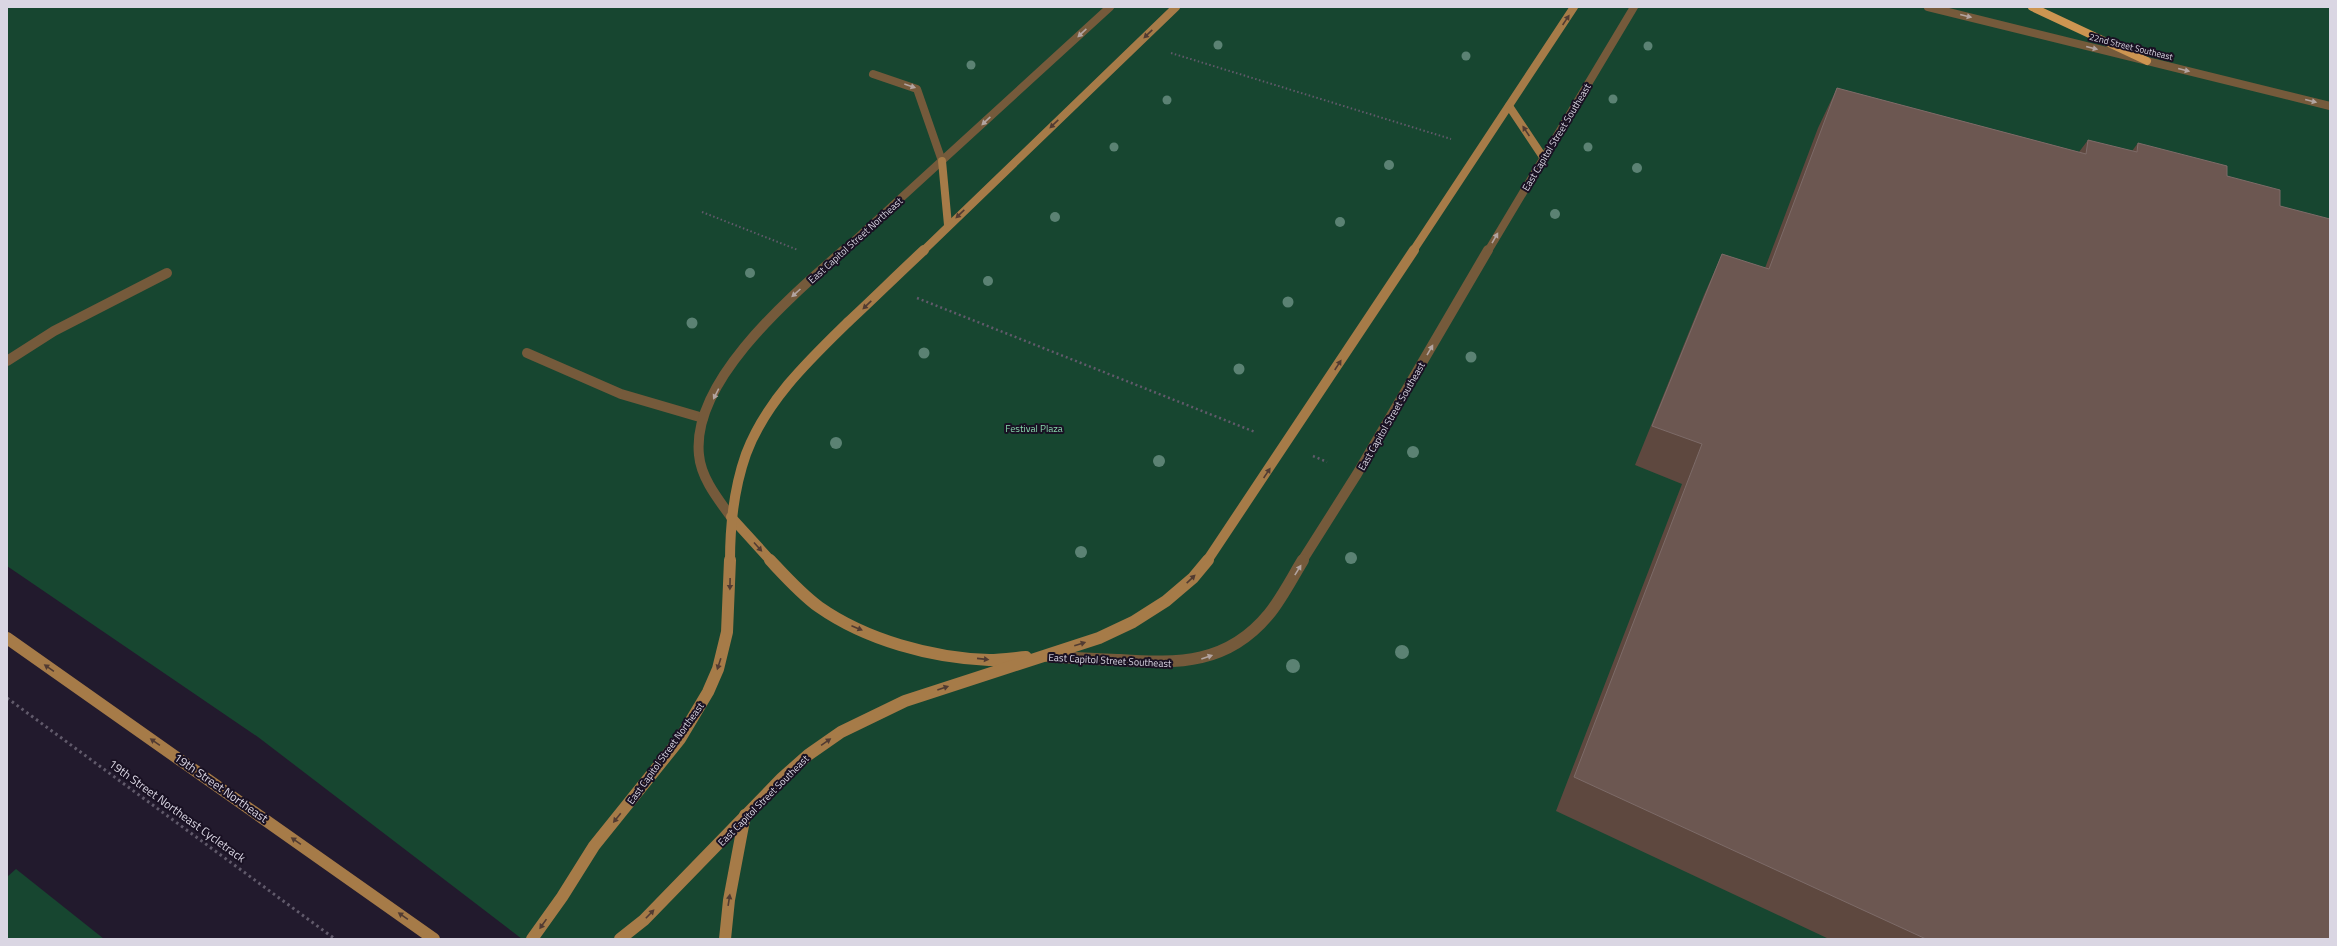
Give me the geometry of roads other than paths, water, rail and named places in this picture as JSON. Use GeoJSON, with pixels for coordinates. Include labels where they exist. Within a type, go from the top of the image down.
{"type":"FeatureCollection","features":[{"type":"Feature","properties":{"kind":"main road","name":"East Capitol Street Northeast"},"geometry":{"type":"LineString","coordinates":[[532,939],[565,893],[593,848],[644,786],[706,696],[717,670],[726,640],[730,597],[732,518],[743,462],[751,438],[766,412],[803,366],[1176,7]]}},
{"type":"Feature","properties":{"kind":"main road","name":"East Capitol Street Southeast"},"geometry":{"type":"LineString","coordinates":[[620,939],[644,920],[746,815],[808,755],[841,732],[905,701],[1099,638],[1133,622],[1166,601],[1193,578],[1221,541],[1574,7]]}},
{"type":"Feature","properties":{"kind":"main road"},"geometry":{"type":"LineString","coordinates":[[2032,7],[2146,61]]}},
{"type":"Feature","properties":{"kind":"main road"},"geometry":{"type":"LineString","coordinates":[[1509,106],[1543,157]]}},
{"type":"Feature","properties":{"kind":"main road"},"geometry":{"type":"LineString","coordinates":[[942,161],[948,225]]}},
{"type":"Feature","properties":{"kind":"main road"},"geometry":{"type":"LineString","coordinates":[[732,518],[779,570],[819,606],[846,623],[912,647],[950,655],[989,660],[1043,656]]}},
{"type":"Feature","properties":{"kind":"main road","name":"19th Street Northeast"},"geometry":{"type":"LineString","coordinates":[[7,638],[434,939]]}},
{"type":"Feature","properties":{"kind":"main road"},"geometry":{"type":"LineString","coordinates":[[725,939],[729,900],[746,815]]}},
{"type":"Feature","properties":{"kind":"street","name":"East Capitol Street Northeast"},"geometry":{"type":"LineString","coordinates":[[732,518],[707,479],[699,456],[698,438],[703,418],[737,360],[755,334],[773,314],[1110,7]]}},
{"type":"Feature","properties":{"kind":"street","name":"East Capitol Street Southeast"},"geometry":{"type":"LineString","coordinates":[[1043,656],[1176,664],[1205,659],[1232,647],[1252,634],[1284,593],[1357,474],[1543,157],[1634,7]]}},
{"type":"Feature","properties":{"kind":"street","name":"22nd Street Southeast"},"geometry":{"type":"LineString","coordinates":[[1928,7],[2330,106]]}},
{"type":"Feature","properties":{"kind":"street"},"geometry":{"type":"LineString","coordinates":[[873,74],[917,89],[942,161]]}},
{"type":"Feature","properties":{"kind":"street"},"geometry":{"type":"LineString","coordinates":[[7,361],[54,332],[167,273]]}},
{"type":"Feature","properties":{"kind":"street"},"geometry":{"type":"LineString","coordinates":[[527,353],[621,394],[703,418]]}},
{"type":"Feature","properties":{"kind":"park label","name":"Festival Plaza"},"geometry":{"type":"Point","coordinates":[1034,428]}}]}
